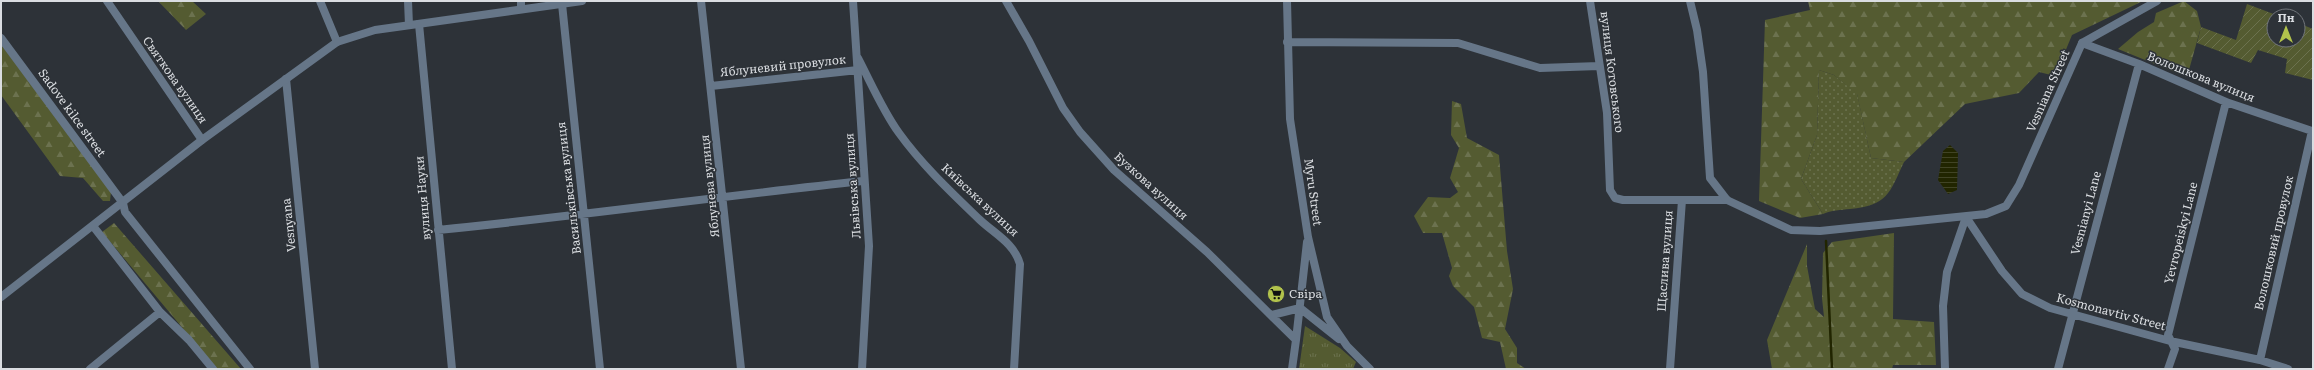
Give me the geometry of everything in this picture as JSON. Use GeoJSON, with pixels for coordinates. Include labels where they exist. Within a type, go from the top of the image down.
{"type":"FeatureCollection","features":[{"type":"Feature","properties":{"kind":"street","name":"Святкова вулиця"},"geometry":{"type":"LineString","coordinates":[[107,1],[202,140]]}},
{"type":"Feature","properties":{"kind":"street"},"geometry":{"type":"LineString","coordinates":[[320,1],[336,42]]}},
{"type":"Feature","properties":{"kind":"street"},"geometry":{"type":"LineString","coordinates":[[408,1],[408,25]]}},
{"type":"Feature","properties":{"kind":"street"},"geometry":{"type":"LineString","coordinates":[[1,297],[202,140],[336,42],[375,30],[419,24],[521,5],[562,4],[582,1]]}},
{"type":"Feature","properties":{"kind":"street","name":"Яблунева вулиця"},"geometry":{"type":"LineString","coordinates":[[701,1],[723,196],[740,369]]}},
{"type":"Feature","properties":{"kind":"street","name":"Львівська вулиця"},"geometry":{"type":"LineString","coordinates":[[853,1],[858,58],[863,181],[869,246],[862,369]]}},
{"type":"Feature","properties":{"kind":"street","name":"Бузкова вулиця"},"geometry":{"type":"LineString","coordinates":[[1006,1],[1029,41],[1063,108],[1080,132],[1114,170],[1207,252],[1296,340]]}},
{"type":"Feature","properties":{"kind":"street","name":"Myru Street"},"geometry":{"type":"LineString","coordinates":[[1287,1],[1290,119],[1308,237],[1327,317],[1347,346],[1370,369]]}},
{"type":"Feature","properties":{"kind":"street","name":"вулиця Котовського"},"geometry":{"type":"LineString","coordinates":[[1590,1],[1607,113],[1610,190],[1615,198],[1623,200],[1682,200]]}},
{"type":"Feature","properties":{"kind":"street","name":"Щаслива вулиця"},"geometry":{"type":"LineString","coordinates":[[1690,1],[1697,30],[1703,72],[1710,178],[1727,200]]}},
{"type":"Feature","properties":{"kind":"street","name":"Vesniana Street"},"geometry":{"type":"LineString","coordinates":[[1966,217],[1986,214],[2006,206],[2019,185],[2082,43],[2157,1]]}},
{"type":"Feature","properties":{"kind":"street","name":"Васильківська вулиця"},"geometry":{"type":"LineString","coordinates":[[562,4],[600,369]]}},
{"type":"Feature","properties":{"kind":"street","name":"вулиця Науки"},"geometry":{"type":"LineString","coordinates":[[419,24],[452,369]]}},
{"type":"Feature","properties":{"kind":"street","name":"Sadove kilce street"},"geometry":{"type":"LineString","coordinates":[[1,38],[123,203]]}},
{"type":"Feature","properties":{"kind":"street"},"geometry":{"type":"LineString","coordinates":[[1287,42],[1458,43],[1540,68],[1600,66]]}},
{"type":"Feature","properties":{"kind":"street","name":"Волошкова вулиця"},"geometry":{"type":"LineString","coordinates":[[2082,43],[2139,64],[2226,102],[2312,131]]}},
{"type":"Feature","properties":{"kind":"street","name":"Київська вулиця"},"geometry":{"type":"LineString","coordinates":[[858,58],[898,132],[928,168],[981,221],[1012,246],[1018,255],[1020,264],[1014,369]]}},
{"type":"Feature","properties":{"kind":"street","name":"Vesnianyi Lane"},"geometry":{"type":"LineString","coordinates":[[2058,369],[2139,64]]}},
{"type":"Feature","properties":{"kind":"street","name":"Яблуневий провулок"},"geometry":{"type":"LineString","coordinates":[[711,86],[858,70]]}},
{"type":"Feature","properties":{"kind":"street","name":"Vesnyana"},"geometry":{"type":"LineString","coordinates":[[286,79],[315,369]]}},
{"type":"Feature","properties":{"kind":"street","name":"Yevropeiskyi Lane"},"geometry":{"type":"LineString","coordinates":[[2168,369],[2175,349],[2168,335],[2226,102]]}},
{"type":"Feature","properties":{"kind":"street","name":"Волошковий провулок"},"geometry":{"type":"LineString","coordinates":[[2260,360],[2312,131]]}},
{"type":"Feature","properties":{"kind":"street"},"geometry":{"type":"LineString","coordinates":[[438,230],[584,216],[723,196],[863,181]]}},
{"type":"Feature","properties":{"kind":"street","name":"Щаслива вулиця"},"geometry":{"type":"LineString","coordinates":[[1670,369],[1682,200],[1727,200],[1791,230],[1820,231],[1966,217]]}},
{"type":"Feature","properties":{"kind":"street"},"geometry":{"type":"LineString","coordinates":[[123,203],[124,212],[250,369]]}},
{"type":"Feature","properties":{"kind":"street"},"geometry":{"type":"LineString","coordinates":[[1945,369],[1943,306],[1947,272],[1966,217]]}},
{"type":"Feature","properties":{"kind":"street","name":"Kosmonavtiv Street"},"geometry":{"type":"LineString","coordinates":[[1966,217],[2002,271],[2022,294],[2050,308],[2170,340],[2260,360],[2288,369]]}},
{"type":"Feature","properties":{"kind":"street"},"geometry":{"type":"LineString","coordinates":[[93,226],[160,312],[189,340],[213,369]]}},
{"type":"Feature","properties":{"kind":"street"},"geometry":{"type":"LineString","coordinates":[[1292,369],[1308,237]]}},
{"type":"Feature","properties":{"kind":"street"},"geometry":{"type":"LineString","coordinates":[[1272,315],[1300,308]]}},
{"type":"Feature","properties":{"kind":"street"},"geometry":{"type":"LineString","coordinates":[[1300,308],[1347,346]]}},
{"type":"Feature","properties":{"kind":"street"},"geometry":{"type":"LineString","coordinates":[[90,369],[121,342],[160,312]]}},
{"type":"Feature","properties":{"kind":"green space"},"geometry":{"type":"Polygon","coordinates":[[[158,1],[192,1],[206,14],[186,30],[158,1]]]}},
{"type":"Feature","properties":{"kind":"green space"},"geometry":{"type":"Polygon","coordinates":[[[1808,1],[2143,1],[2072,35],[2055,76],[2039,72],[2019,93],[1965,104],[1904,162],[1871,158],[1857,94],[1834,75],[1819,70],[1817,135],[1801,179],[1823,214],[1800,218],[1759,201],[1765,20],[1810,10],[1808,1]]]}},
{"type":"Feature","properties":{"kind":"green space"},"geometry":{"type":"Polygon","coordinates":[[[2184,1],[2197,11],[2201,27],[2187,77],[2118,49],[2138,32],[2154,22],[2156,13],[2184,1]]]}},
{"type":"Feature","properties":{"kind":"green space"},"geometry":{"type":"Polygon","coordinates":[[[2247,4],[2266,11],[2266,48],[2306,48],[2306,26],[2313,29],[2313,80],[2285,73],[2287,59],[2258,50],[2251,63],[2197,43],[2201,27],[2236,40],[2247,4]]]}},
{"type":"Feature","properties":{"kind":"green space"},"geometry":{"type":"Polygon","coordinates":[[[1,44],[111,192],[110,201],[103,201],[83,178],[60,176],[1,95],[1,44]]]}},
{"type":"Feature","properties":{"kind":"green space"},"geometry":{"type":"Polygon","coordinates":[[[1819,70],[1834,75],[1857,93],[1871,158],[1904,162],[1895,182],[1886,196],[1880,201],[1863,207],[1833,211],[1823,214],[1801,179],[1817,135],[1819,70]]]}},
{"type":"Feature","properties":{"kind":"green space"},"geometry":{"type":"Polygon","coordinates":[[[1452,101],[1461,104],[1467,138],[1499,155],[1507,251],[1513,289],[1505,329],[1517,348],[1517,363],[1526,369],[1506,369],[1500,342],[1482,338],[1474,307],[1453,286],[1449,276],[1452,268],[1442,233],[1423,233],[1414,216],[1428,197],[1450,198],[1458,192],[1450,178],[1459,148],[1451,135],[1452,101]]]}},
{"type":"Feature","properties":{"kind":"green space"},"geometry":{"type":"Polygon","coordinates":[[[114,223],[241,369],[217,369],[102,232],[114,223]]]}},
{"type":"Feature","properties":{"kind":"green space"},"geometry":{"type":"Polygon","coordinates":[[[1894,233],[1893,319],[1934,322],[1936,365],[1893,365],[1892,369],[1772,369],[1767,340],[1807,244],[1807,266],[1815,309],[1824,317],[1822,298],[1823,253],[1832,242],[1894,233]]]}},
{"type":"Feature","properties":{"kind":"green space"},"geometry":{"type":"Polygon","coordinates":[[[1305,326],[1340,348],[1356,362],[1353,369],[1299,369],[1305,326]]]}},
{"type":"Feature","properties":{"kind":"shaded area"},"geometry":{"type":"Polygon","coordinates":[[[1950,145],[1958,153],[1957,190],[1948,194],[1938,180],[1943,151],[1950,145]]]}},
{"type":"Feature","properties":{"kind":"waterway"},"geometry":{"type":"LineString","coordinates":[[1826,241],[1832,369]]}},
{"type":"Feature","properties":{"kind":"place","name":"Свіра"},"geometry":{"type":"Point","coordinates":[1276,294]}}]}
